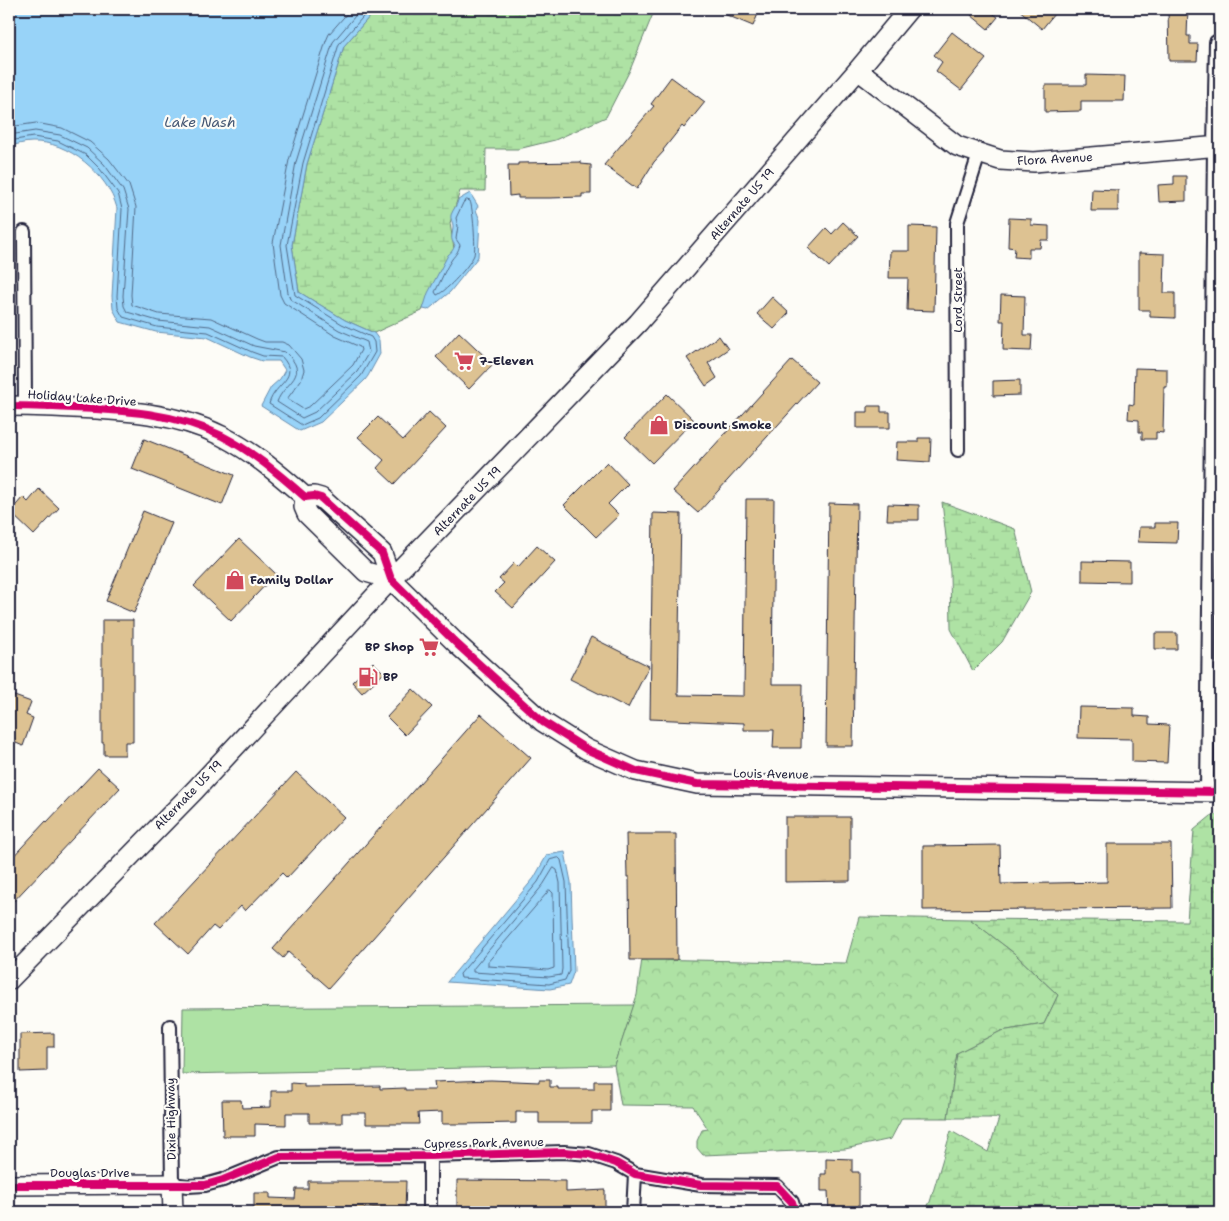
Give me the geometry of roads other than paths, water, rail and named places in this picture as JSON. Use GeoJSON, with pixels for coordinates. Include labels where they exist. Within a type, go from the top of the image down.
{"type":"FeatureCollection","features":[{"type":"Feature","properties":{"kind":"street","name":"Alternate US 19"},"geometry":{"type":"LineString","coordinates":[[9,980],[195,790],[391,579],[638,323],[909,9]]}},
{"type":"Feature","properties":{"kind":"street"},"geometry":{"type":"LineString","coordinates":[[1214,792],[1216,42]]}},
{"type":"Feature","properties":{"kind":"street","name":"Flora Avenue"},"geometry":{"type":"LineString","coordinates":[[858,70],[957,146],[1000,160],[1034,162],[1217,147]]}},
{"type":"Feature","properties":{"kind":"street","name":"Lord Street"},"geometry":{"type":"LineString","coordinates":[[958,450],[958,223],[979,154]]}},
{"type":"Feature","properties":{"kind":"street"},"geometry":{"type":"LineString","coordinates":[[17,406],[24,232]]}},
{"type":"Feature","properties":{"kind":"street","name":"Holiday Lake Drive"},"geometry":{"type":"LineString","coordinates":[[17,406],[117,410],[164,417],[192,424],[222,436],[255,456],[305,497],[314,496],[321,498],[382,553],[391,579]]}},
{"type":"Feature","properties":{"kind":"street","name":"Louis Avenue"},"geometry":{"type":"LineString","coordinates":[[391,579],[543,722],[586,749],[636,771],[697,784],[1214,792]]}},
{"type":"Feature","properties":{"kind":"street","name":"Dixie Highway"},"geometry":{"type":"LineString","coordinates":[[170,1026],[173,1212]]}},
{"type":"Feature","properties":{"kind":"street","name":"Cypress Park Avenue"},"geometry":{"type":"LineString","coordinates":[[172,1184],[188,1186],[206,1185],[280,1157],[430,1156],[564,1152],[589,1154],[616,1163],[635,1174],[701,1185],[777,1186],[790,1199],[795,1212]]}},
{"type":"Feature","properties":{"kind":"street"},"geometry":{"type":"LineString","coordinates":[[430,1156],[430,1212]]}},
{"type":"Feature","properties":{"kind":"street"},"geometry":{"type":"LineString","coordinates":[[633,1212],[635,1174]]}},
{"type":"Feature","properties":{"kind":"street","name":"Douglas Drive"},"geometry":{"type":"LineString","coordinates":[[9,1185],[172,1184]]}},
{"type":"Feature","properties":{"kind":"water","name":"Lake Nash"},"geometry":{"type":"Polygon","coordinates":[[[9,9],[376,9],[344,46],[307,164],[292,245],[299,292],[345,320],[374,333],[379,340],[380,354],[368,376],[321,422],[300,431],[261,406],[271,387],[280,379],[285,370],[279,361],[262,361],[250,357],[207,337],[156,332],[120,322],[113,309],[112,296],[117,208],[105,183],[85,162],[59,147],[46,143],[32,142],[9,146],[9,9]]]}},
{"type":"Feature","properties":{"kind":"water"},"geometry":{"type":"Polygon","coordinates":[[[470,193],[478,206],[476,210],[480,220],[478,257],[450,292],[428,310],[423,309],[428,293],[455,245],[452,238],[453,226],[451,215],[458,200],[470,193]]]}},
{"type":"Feature","properties":{"kind":"water"},"geometry":{"type":"Polygon","coordinates":[[[565,852],[571,882],[574,971],[569,985],[550,989],[447,982],[534,878],[547,855],[565,852]]]}},
{"type":"Feature","properties":{"kind":"place","name":"7-Eleven"},"geometry":{"type":"Point","coordinates":[464,361]}},
{"type":"Feature","properties":{"kind":"place","name":"Discount Smoke"},"geometry":{"type":"Point","coordinates":[659,425]}},
{"type":"Feature","properties":{"kind":"place","name":"Family Dollar"},"geometry":{"type":"Point","coordinates":[235,580]}},
{"type":"Feature","properties":{"kind":"place","name":"BP Shop"},"geometry":{"type":"Point","coordinates":[429,647]}},
{"type":"Feature","properties":{"kind":"place","name":"BP"},"geometry":{"type":"Point","coordinates":[368,677]}}]}
